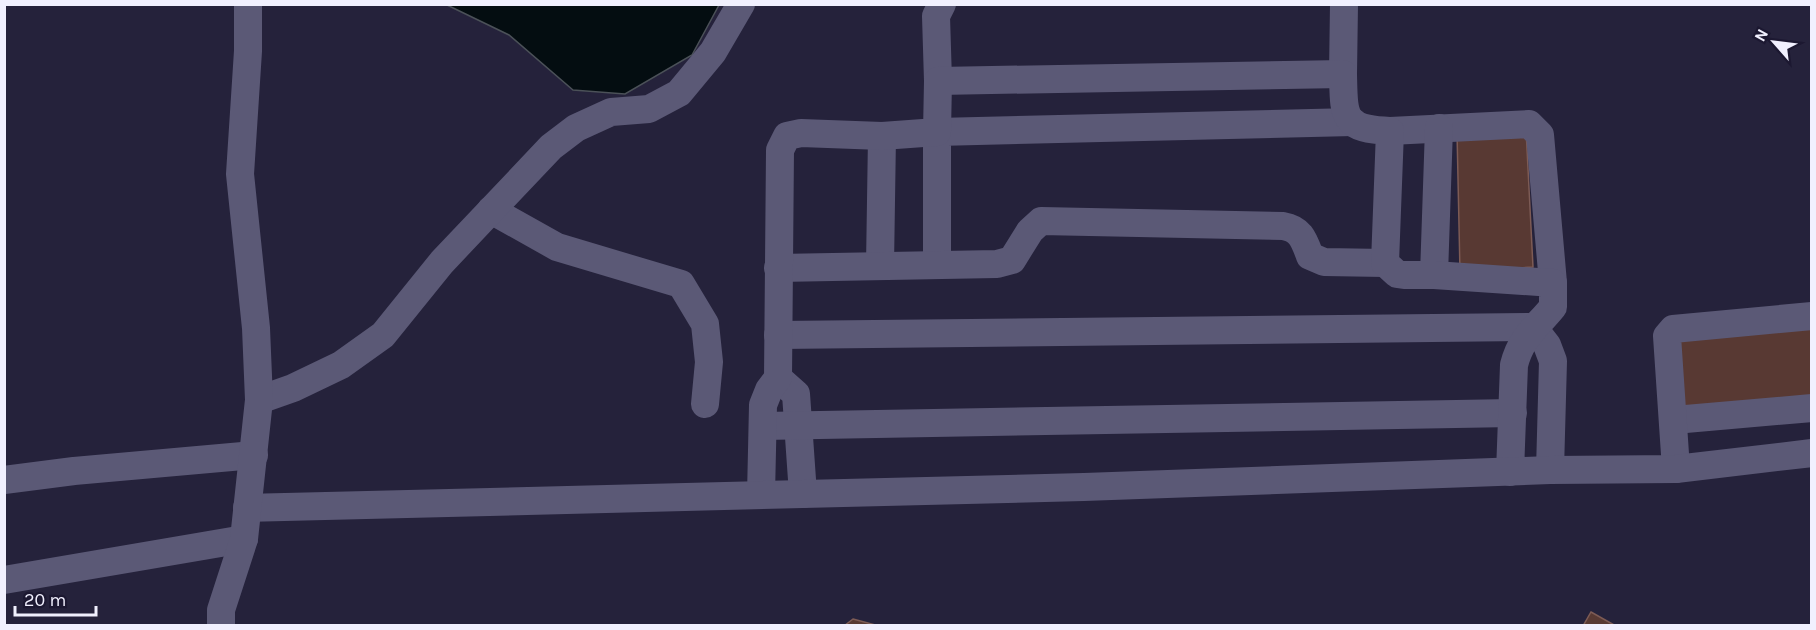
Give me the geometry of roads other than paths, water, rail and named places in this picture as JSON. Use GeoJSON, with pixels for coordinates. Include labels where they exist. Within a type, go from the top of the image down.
{"type":"FeatureCollection","features":[{"type":"Feature","properties":{"kind":"street"},"geometry":{"type":"LineString","coordinates":[[221,626],[221,610],[244,539],[259,400],[256,328],[240,174],[248,51],[248,4]]}},
{"type":"Feature","properties":{"kind":"street"},"geometry":{"type":"LineString","coordinates":[[259,400],[293,388],[341,365],[383,335],[442,262],[551,147],[576,128],[611,111],[649,109],[679,93],[713,52],[741,4]]}},
{"type":"Feature","properties":{"kind":"street"},"geometry":{"type":"LineString","coordinates":[[937,265],[936,16],[942,4]]}},
{"type":"Feature","properties":{"kind":"street"},"geometry":{"type":"LineString","coordinates":[[778,334],[1528,327],[1553,307],[1553,283],[1540,135],[1529,124],[1390,131],[1367,130],[1353,122],[1344,111],[1344,4]]}},
{"type":"Feature","properties":{"kind":"street"},"geometry":{"type":"LineString","coordinates":[[938,81],[1343,74]]}},
{"type":"Feature","properties":{"kind":"street"},"geometry":{"type":"LineString","coordinates":[[761,495],[763,405],[769,390],[778,378],[780,150],[787,136],[801,133],[882,136],[936,132],[1353,122]]}},
{"type":"Feature","properties":{"kind":"street"},"geometry":{"type":"LineString","coordinates":[[1434,275],[1439,128]]}},
{"type":"Feature","properties":{"kind":"street"},"geometry":{"type":"LineString","coordinates":[[1385,263],[1390,131]]}},
{"type":"Feature","properties":{"kind":"street"},"geometry":{"type":"LineString","coordinates":[[880,266],[882,136]]}},
{"type":"Feature","properties":{"kind":"street"},"geometry":{"type":"LineString","coordinates":[[491,210],[557,247],[681,284],[705,324],[709,362],[705,404]]}},
{"type":"Feature","properties":{"kind":"street"},"geometry":{"type":"LineString","coordinates":[[778,268],[997,264],[1012,260],[1030,231],[1041,221],[1292,227],[1303,235],[1310,256],[1323,262],[1385,263],[1397,274],[1553,283]]}},
{"type":"Feature","properties":{"kind":"street"},"geometry":{"type":"LineString","coordinates":[[1510,472],[1514,365],[1528,327],[1525,281]]}},
{"type":"Feature","properties":{"kind":"street"},"geometry":{"type":"LineString","coordinates":[[1676,469],[1667,336],[1673,329],[1812,316]]}},
{"type":"Feature","properties":{"kind":"street"},"geometry":{"type":"LineString","coordinates":[[1528,327],[1547,345],[1553,361],[1550,470]]}},
{"type":"Feature","properties":{"kind":"street"},"geometry":{"type":"LineString","coordinates":[[778,378],[796,394],[803,494]]}},
{"type":"Feature","properties":{"kind":"street"},"geometry":{"type":"LineString","coordinates":[[1674,420],[1812,408]]}},
{"type":"Feature","properties":{"kind":"street"},"geometry":{"type":"LineString","coordinates":[[763,426],[1513,413]]}},
{"type":"Feature","properties":{"kind":"street"},"geometry":{"type":"LineString","coordinates":[[247,508],[1084,487],[1550,470],[1676,469],[1812,453]]}},
{"type":"Feature","properties":{"kind":"street"},"geometry":{"type":"LineString","coordinates":[[4,480],[74,471],[254,455]]}},
{"type":"Feature","properties":{"kind":"street"},"geometry":{"type":"LineString","coordinates":[[4,580],[244,539]]}}]}
